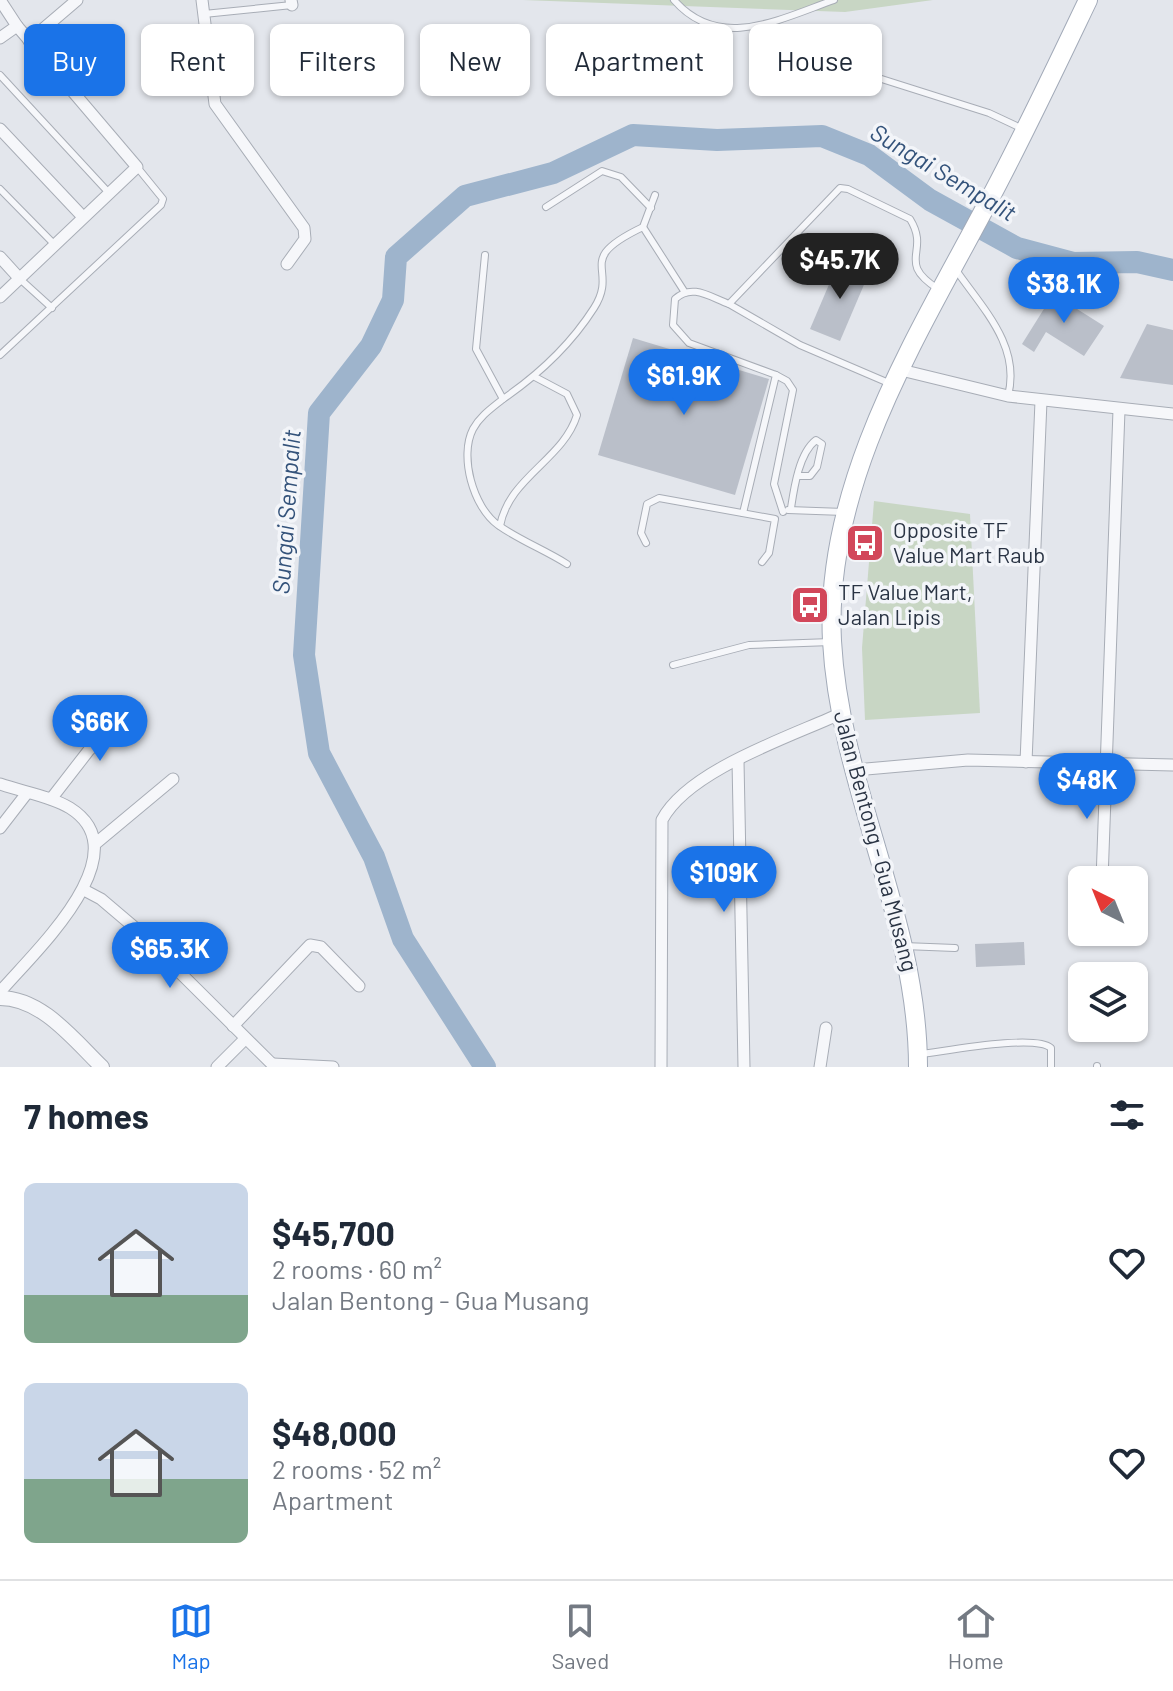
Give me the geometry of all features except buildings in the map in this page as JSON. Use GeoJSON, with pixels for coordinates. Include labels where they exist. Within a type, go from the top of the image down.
{"type":"FeatureCollection","features":[{"type":"Feature","properties":{"kind":"main road","name":"Jalan Bentong - Gua Musang"},"geometry":{"type":"LineString","coordinates":[[918,1061],[916,1003],[904,946],[842,713],[832,642],[837,555],[859,467],[897,377],[1026,130],[1088,0]]}},
{"type":"Feature","properties":{"kind":"street"},"geometry":{"type":"LineString","coordinates":[[0,0],[24,35]]}},
{"type":"Feature","properties":{"kind":"street"},"geometry":{"type":"LineString","coordinates":[[49,24],[77,0]]}},
{"type":"Feature","properties":{"kind":"street"},"geometry":{"type":"LineString","coordinates":[[202,0],[215,104],[304,228],[305,239],[287,264]]}},
{"type":"Feature","properties":{"kind":"street"},"geometry":{"type":"LineString","coordinates":[[0,38],[17,26]]}},
{"type":"Feature","properties":{"kind":"street"},"geometry":{"type":"LineString","coordinates":[[0,297],[137,167],[76,96]]}},
{"type":"Feature","properties":{"kind":"street"},"geometry":{"type":"LineString","coordinates":[[2,134],[83,217]]}},
{"type":"Feature","properties":{"kind":"street"},"geometry":{"type":"LineString","coordinates":[[0,257],[20,279]]}},
{"type":"Feature","properties":{"kind":"street"},"geometry":{"type":"LineString","coordinates":[[897,377],[1041,401],[1173,414]]}},
{"type":"Feature","properties":{"kind":"street"},"geometry":{"type":"LineString","coordinates":[[1026,762],[1041,401]]}},
{"type":"Feature","properties":{"kind":"street"},"geometry":{"type":"LineString","coordinates":[[1103,866],[1119,410]]}},
{"type":"Feature","properties":{"kind":"street"},"geometry":{"type":"LineString","coordinates":[[51,799],[89,750],[130,711]]}},
{"type":"Feature","properties":{"kind":"street"},"geometry":{"type":"LineString","coordinates":[[661,1067],[659,829],[667,809],[679,796],[738,761],[842,713]]}},
{"type":"Feature","properties":{"kind":"street"},"geometry":{"type":"LineString","coordinates":[[855,770],[968,760],[1173,765]]}},
{"type":"Feature","properties":{"kind":"street"},"geometry":{"type":"LineString","coordinates":[[738,761],[744,1067]]}},
{"type":"Feature","properties":{"kind":"street"},"geometry":{"type":"LineString","coordinates":[[102,1067],[45,1014],[24,1001],[0,995],[68,915],[84,890],[95,844],[173,779]]}},
{"type":"Feature","properties":{"kind":"street"},"geometry":{"type":"LineString","coordinates":[[0,784],[51,799],[73,810],[87,826],[95,844]]}},
{"type":"Feature","properties":{"kind":"street"},"geometry":{"type":"LineString","coordinates":[[0,828],[27,793]]}},
{"type":"Feature","properties":{"kind":"street"},"geometry":{"type":"LineString","coordinates":[[84,890],[134,927],[274,1066],[333,1067]]}},
{"type":"Feature","properties":{"kind":"street"},"geometry":{"type":"LineString","coordinates":[[233,1026],[310,945],[321,947],[359,986]]}},
{"type":"Feature","properties":{"kind":"street"},"geometry":{"type":"LineString","coordinates":[[820,1067],[826,1028]]}},
{"type":"Feature","properties":{"kind":"street"},"geometry":{"type":"LineString","coordinates":[[217,1067],[245,1039]]}},
{"type":"Feature","properties":{"kind":"lane"},"geometry":{"type":"LineString","coordinates":[[674,0],[690,17],[724,29],[741,30],[834,0]]}},
{"type":"Feature","properties":{"kind":"lane"},"geometry":{"type":"LineString","coordinates":[[204,14],[292,2]]}},
{"type":"Feature","properties":{"kind":"lane"},"geometry":{"type":"LineString","coordinates":[[0,75],[109,193]]}},
{"type":"Feature","properties":{"kind":"lane"},"geometry":{"type":"LineString","coordinates":[[882,79],[989,113],[1026,130]]}},
{"type":"Feature","properties":{"kind":"lane"},"geometry":{"type":"LineString","coordinates":[[0,355],[163,202],[159,190],[137,167]]}},
{"type":"Feature","properties":{"kind":"lane"},"geometry":{"type":"LineString","coordinates":[[546,207],[602,171],[621,177],[651,208]]}},
{"type":"Feature","properties":{"kind":"lane"},"geometry":{"type":"LineString","coordinates":[[729,304],[840,188],[910,219],[919,240],[915,265],[919,277],[941,291]]}},
{"type":"Feature","properties":{"kind":"lane"},"geometry":{"type":"LineString","coordinates":[[0,189],[55,245]]}},
{"type":"Feature","properties":{"kind":"lane"},"geometry":{"type":"LineString","coordinates":[[567,564],[500,526],[480,503],[467,461],[472,431],[483,415],[535,377],[595,306],[601,290],[599,269],[605,250],[643,227],[655,195]]}},
{"type":"Feature","properties":{"kind":"lane"},"geometry":{"type":"LineString","coordinates":[[643,227],[684,291]]}},
{"type":"Feature","properties":{"kind":"lane"},"geometry":{"type":"LineString","coordinates":[[485,255],[476,349],[486,373],[503,399]]}},
{"type":"Feature","properties":{"kind":"lane"},"geometry":{"type":"LineString","coordinates":[[953,267],[1006,342],[1014,375],[1008,396]]}},
{"type":"Feature","properties":{"kind":"lane"},"geometry":{"type":"LineString","coordinates":[[20,279],[52,308]]}},
{"type":"Feature","properties":{"kind":"lane"},"geometry":{"type":"LineString","coordinates":[[783,512],[774,484],[793,390],[787,381],[776,375],[689,343],[673,325],[675,299],[684,291],[692,290],[729,304],[800,345],[897,377]]}},
{"type":"Feature","properties":{"kind":"lane"},"geometry":{"type":"LineString","coordinates":[[743,513],[776,375]]}},
{"type":"Feature","properties":{"kind":"lane"},"geometry":{"type":"LineString","coordinates":[[500,526],[511,494],[564,440],[577,415],[567,394],[535,377]]}},
{"type":"Feature","properties":{"kind":"lane"},"geometry":{"type":"LineString","coordinates":[[791,508],[798,476],[811,444],[816,440],[822,444],[817,467],[810,476],[798,476]]}},
{"type":"Feature","properties":{"kind":"lane"},"geometry":{"type":"LineString","coordinates":[[646,543],[641,533],[642,525],[647,504],[655,498],[775,519]]}},
{"type":"Feature","properties":{"kind":"lane"},"geometry":{"type":"LineString","coordinates":[[762,562],[769,553],[775,519],[783,512],[791,508],[847,513]]}},
{"type":"Feature","properties":{"kind":"lane"},"geometry":{"type":"LineString","coordinates":[[673,665],[749,645],[832,642]]}},
{"type":"Feature","properties":{"kind":"lane"},"geometry":{"type":"LineString","coordinates":[[904,946],[955,948]]}},
{"type":"Feature","properties":{"kind":"lane"},"geometry":{"type":"LineString","coordinates":[[918,1061],[998,1045],[1045,1044],[1051,1048],[1051,1067]]}},
{"type":"Feature","properties":{"kind":"green space"},"geometry":{"type":"Polygon","coordinates":[[[523,0],[933,0],[845,12],[523,0]]]}},
{"type":"Feature","properties":{"kind":"green space"},"geometry":{"type":"Polygon","coordinates":[[[874,501],[970,514],[980,713],[865,720],[862,648],[874,501]]]}},
{"type":"Feature","properties":{"kind":"waterway","name":"Sungai Sempalit"},"geometry":{"type":"LineString","coordinates":[[485,1067],[403,939],[374,857],[319,753],[304,655],[319,413],[371,346],[393,300],[396,257],[465,196],[553,173],[633,135],[717,140],[822,136],[869,155],[930,200],[1017,248],[1073,263],[1137,262],[1173,270]]}},
{"type":"Feature","properties":{"kind":"place","name":"Opposite TF Value Mart Raub"},"geometry":{"type":"Point","coordinates":[865,543]}},
{"type":"Feature","properties":{"kind":"place","name":"TF Value Mart, Jalan Lipis"},"geometry":{"type":"Point","coordinates":[810,605]}}]}
